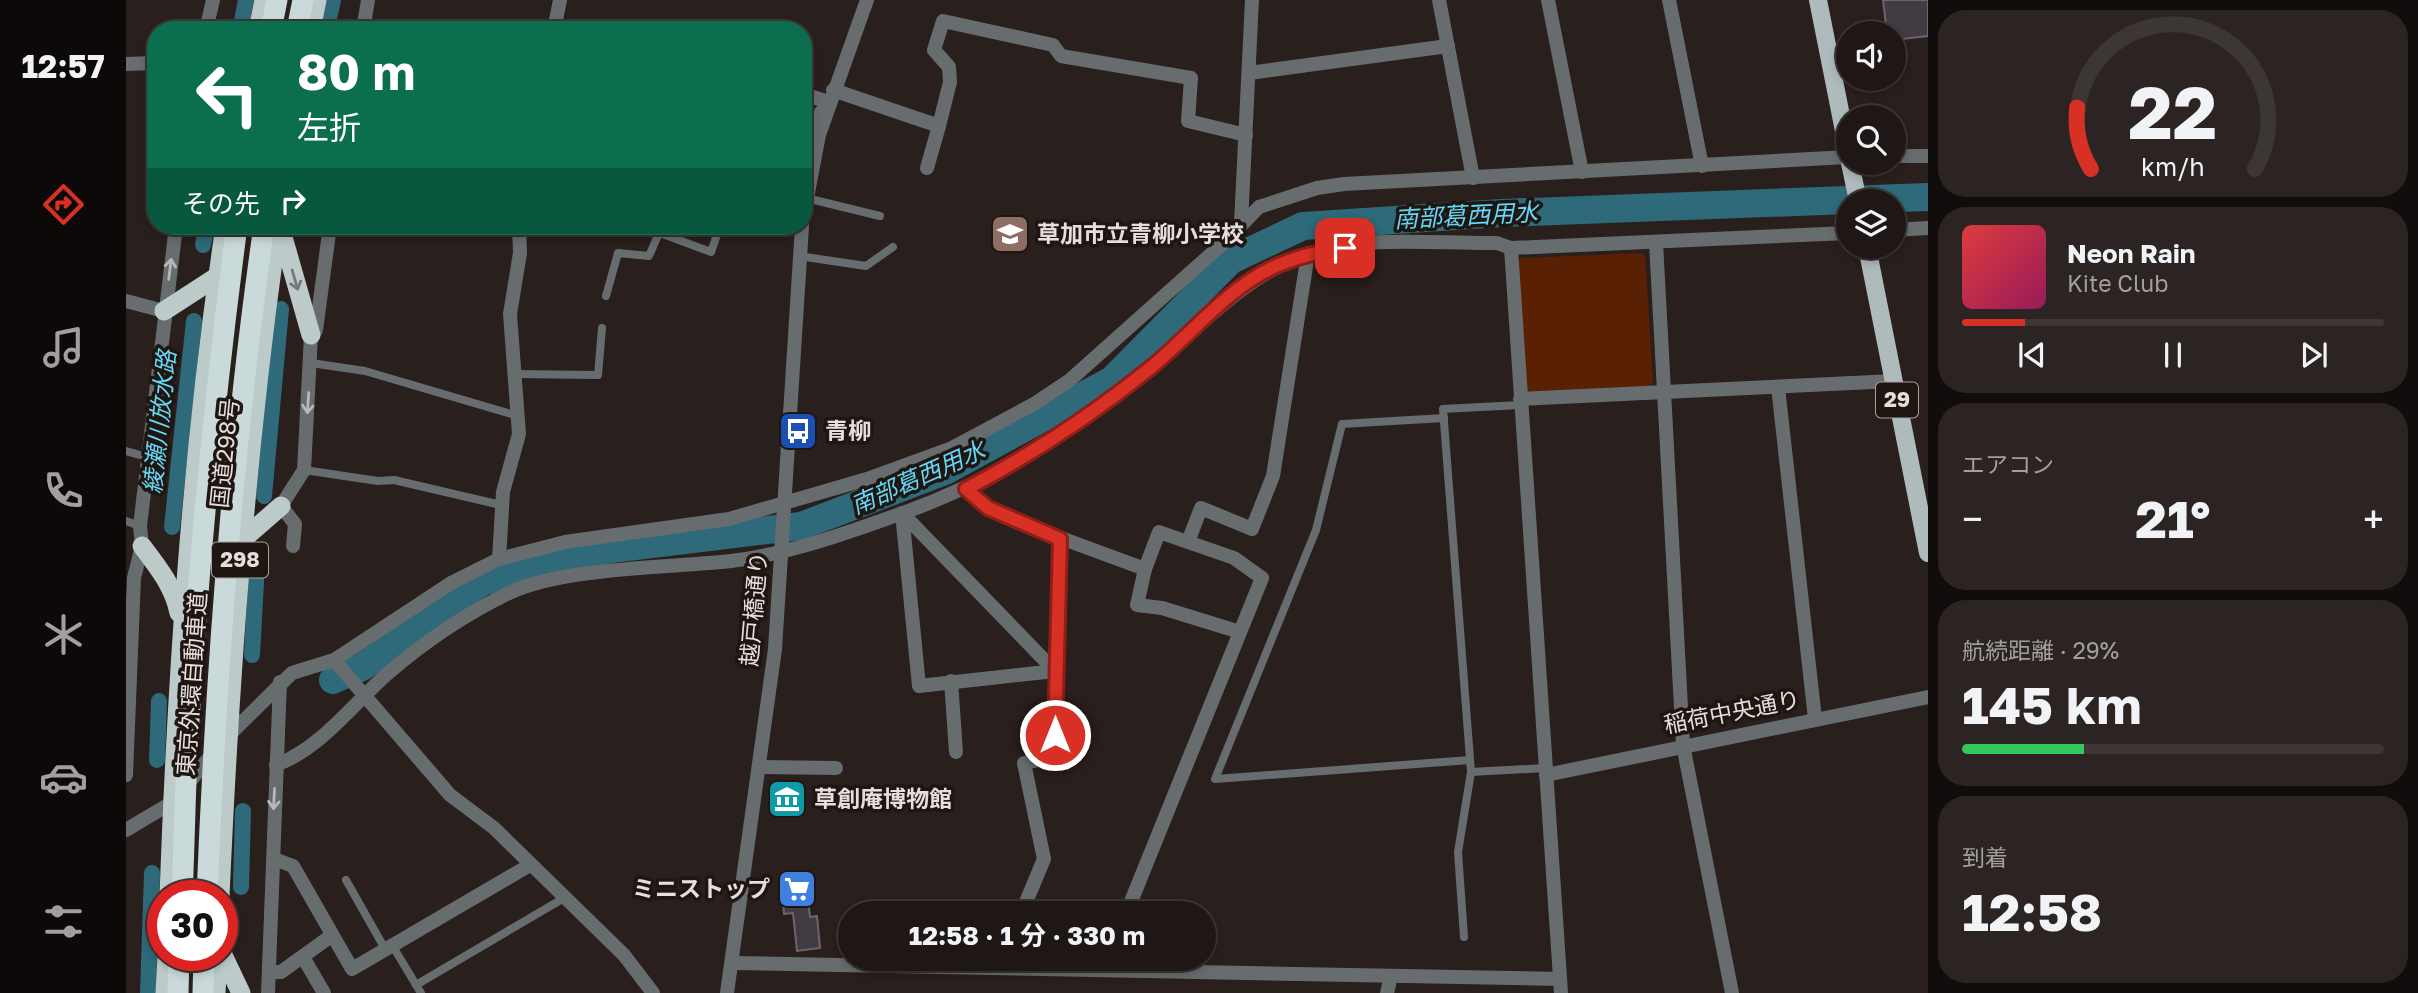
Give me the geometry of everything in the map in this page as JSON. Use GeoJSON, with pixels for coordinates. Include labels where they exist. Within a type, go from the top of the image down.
{"type":"FeatureCollection","features":[{"type":"Feature","properties":{"kind":"highway"},"geometry":{"type":"LineString","coordinates":[[260,21],[264,0]]}},
{"type":"Feature","properties":{"kind":"highway"},"geometry":{"type":"LineString","coordinates":[[272,21],[276,0]]}},
{"type":"Feature","properties":{"kind":"highway"},"geometry":{"type":"LineString","coordinates":[[299,21],[303,0]]}},
{"type":"Feature","properties":{"kind":"highway"},"geometry":{"type":"LineString","coordinates":[[313,21],[317,0]]}},
{"type":"Feature","properties":{"kind":"highway","name":"国道298号"},"geometry":{"type":"LineString","coordinates":[[170,880],[182,631],[194,489],[224,235]]}},
{"type":"Feature","properties":{"kind":"highway","name":"東京外環自動車道"},"geometry":{"type":"LineString","coordinates":[[183,880],[189,708],[204,520],[236,235]]}},
{"type":"Feature","properties":{"kind":"highway","name":"東京外環自動車道"},"geometry":{"type":"LineString","coordinates":[[208,880],[216,699],[228,543],[263,235]]}},
{"type":"Feature","properties":{"kind":"highway","name":"国道298号"},"geometry":{"type":"LineString","coordinates":[[221,880],[227,736],[241,541],[277,235]]}},
{"type":"Feature","properties":{"kind":"highway"},"geometry":{"type":"LineString","coordinates":[[281,235],[311,335]]}},
{"type":"Feature","properties":{"kind":"highway"},"geometry":{"type":"LineString","coordinates":[[164,311],[218,276]]}},
{"type":"Feature","properties":{"kind":"highway"},"geometry":{"type":"LineString","coordinates":[[241,541],[282,506]]}},
{"type":"Feature","properties":{"kind":"highway"},"geometry":{"type":"LineString","coordinates":[[142,546],[176,598],[182,631]]}},
{"type":"Feature","properties":{"kind":"highway"},"geometry":{"type":"LineString","coordinates":[[165,993],[166,971]]}},
{"type":"Feature","properties":{"kind":"highway"},"geometry":{"type":"LineString","coordinates":[[178,993],[179,971]]}},
{"type":"Feature","properties":{"kind":"highway"},"geometry":{"type":"LineString","coordinates":[[203,993],[204,971]]}},
{"type":"Feature","properties":{"kind":"highway"},"geometry":{"type":"LineString","coordinates":[[216,993],[218,971]]}},
{"type":"Feature","properties":{"kind":"highway"},"geometry":{"type":"LineString","coordinates":[[229,971],[241,993]]}},
{"type":"Feature","properties":{"kind":"main road"},"geometry":{"type":"LineString","coordinates":[[1818,0],[1838,105]]}},
{"type":"Feature","properties":{"kind":"main road","name":"29"},"geometry":{"type":"LineString","coordinates":[[1869,259],[1928,553]]}},
{"type":"Feature","properties":{"kind":"street"},"geometry":{"type":"LineString","coordinates":[[208,21],[213,0]]}},
{"type":"Feature","properties":{"kind":"street"},"geometry":{"type":"LineString","coordinates":[[365,21],[369,0]]}},
{"type":"Feature","properties":{"kind":"street"},"geometry":{"type":"LineString","coordinates":[[556,21],[560,0]]}},
{"type":"Feature","properties":{"kind":"street"},"geometry":{"type":"LineString","coordinates":[[812,174],[831,96],[867,0]]}},
{"type":"Feature","properties":{"kind":"street"},"geometry":{"type":"LineString","coordinates":[[1241,223],[1252,0]]}},
{"type":"Feature","properties":{"kind":"street"},"geometry":{"type":"LineString","coordinates":[[1440,0],[1473,178]]}},
{"type":"Feature","properties":{"kind":"street"},"geometry":{"type":"LineString","coordinates":[[1548,0],[1582,172]]}},
{"type":"Feature","properties":{"kind":"street"},"geometry":{"type":"LineString","coordinates":[[1669,0],[1702,166]]}},
{"type":"Feature","properties":{"kind":"street"},"geometry":{"type":"LineString","coordinates":[[927,168],[950,82],[949,67],[934,50],[943,20],[1053,45],[1061,56],[1191,78],[1188,121],[1246,135]]}},
{"type":"Feature","properties":{"kind":"street"},"geometry":{"type":"LineString","coordinates":[[1249,73],[1448,46]]}},
{"type":"Feature","properties":{"kind":"street"},"geometry":{"type":"LineString","coordinates":[[126,64],[147,63]]}},
{"type":"Feature","properties":{"kind":"street"},"geometry":{"type":"LineString","coordinates":[[812,95],[831,96],[939,126]]}},
{"type":"Feature","properties":{"kind":"street"},"geometry":{"type":"LineString","coordinates":[[812,124],[831,96]]}},
{"type":"Feature","properties":{"kind":"street"},"geometry":{"type":"LineString","coordinates":[[1906,156],[1928,156]]}},
{"type":"Feature","properties":{"kind":"street"},"geometry":{"type":"LineString","coordinates":[[126,830],[173,802],[227,736],[292,673],[334,660],[451,583],[499,559],[565,542],[729,519],[784,507],[912,464],[961,443],[1034,404],[1088,365],[1229,238],[1259,207],[1317,187],[1836,160]]}},
{"type":"Feature","properties":{"kind":"street"},"geometry":{"type":"LineString","coordinates":[[1906,230],[1928,229]]}},
{"type":"Feature","properties":{"kind":"street"},"geometry":{"type":"LineString","coordinates":[[276,765],[298,757],[363,696],[430,640],[507,593],[530,584],[609,572],[733,561],[902,513],[966,489],[1011,466],[1071,427],[1150,368],[1255,277],[1308,254],[1371,244],[1497,243],[1511,248],[1836,234]]}},
{"type":"Feature","properties":{"kind":"street"},"geometry":{"type":"LineString","coordinates":[[126,775],[130,581],[142,546],[133,524],[147,457],[175,235]]}},
{"type":"Feature","properties":{"kind":"street"},"geometry":{"type":"LineString","coordinates":[[293,546],[295,524],[282,506],[304,470],[311,335],[316,330],[329,235]]}},
{"type":"Feature","properties":{"kind":"street"},"geometry":{"type":"LineString","coordinates":[[499,559],[501,505],[519,434],[510,314],[520,253],[519,235]]}},
{"type":"Feature","properties":{"kind":"street","name":"越戸橋通り"},"geometry":{"type":"LineString","coordinates":[[727,993],[775,649],[801,235]]}},
{"type":"Feature","properties":{"kind":"street"},"geometry":{"type":"LineString","coordinates":[[1656,242],[1683,745],[1732,993]]}},
{"type":"Feature","properties":{"kind":"street"},"geometry":{"type":"LineString","coordinates":[[1216,969],[1561,986],[1511,248]]}},
{"type":"Feature","properties":{"kind":"street"},"geometry":{"type":"LineString","coordinates":[[1188,542],[1201,508],[1252,528],[1273,476],[1308,254]]}},
{"type":"Feature","properties":{"kind":"street"},"geometry":{"type":"LineString","coordinates":[[126,300],[164,311]]}},
{"type":"Feature","properties":{"kind":"street"},"geometry":{"type":"LineString","coordinates":[[1520,402],[1894,381]]}},
{"type":"Feature","properties":{"kind":"street"},"geometry":{"type":"LineString","coordinates":[[1778,387],[1815,719]]}},
{"type":"Feature","properties":{"kind":"street"},"geometry":{"type":"LineString","coordinates":[[966,489],[996,513],[1145,569]]}},
{"type":"Feature","properties":{"kind":"street"},"geometry":{"type":"LineString","coordinates":[[902,513],[1055,671]]}},
{"type":"Feature","properties":{"kind":"street"},"geometry":{"type":"LineString","coordinates":[[902,513],[919,686],[1055,671]]}},
{"type":"Feature","properties":{"kind":"street"},"geometry":{"type":"LineString","coordinates":[[1131,901],[1262,578],[1234,558],[1159,532],[1145,569],[1137,605],[1162,608],[1240,632]]}},
{"type":"Feature","properties":{"kind":"street"},"geometry":{"type":"LineString","coordinates":[[1026,901],[1044,859],[1024,763],[1055,757],[1060,539]]}},
{"type":"Feature","properties":{"kind":"street"},"geometry":{"type":"LineString","coordinates":[[334,660],[450,795],[479,814],[639,971],[653,993]]}},
{"type":"Feature","properties":{"kind":"street"},"geometry":{"type":"LineString","coordinates":[[951,681],[956,751]]}},
{"type":"Feature","properties":{"kind":"street"},"geometry":{"type":"LineString","coordinates":[[268,993],[280,682]]}},
{"type":"Feature","properties":{"kind":"street","name":"稲荷中央通り"},"geometry":{"type":"LineString","coordinates":[[1546,771],[1928,697]]}},
{"type":"Feature","properties":{"kind":"street"},"geometry":{"type":"LineString","coordinates":[[760,767],[836,768]]}},
{"type":"Feature","properties":{"kind":"street"},"geometry":{"type":"LineString","coordinates":[[274,859],[293,866],[352,969],[530,865]]}},
{"type":"Feature","properties":{"kind":"street"},"geometry":{"type":"LineString","coordinates":[[269,972],[281,972],[331,936]]}},
{"type":"Feature","properties":{"kind":"street"},"geometry":{"type":"LineString","coordinates":[[303,957],[324,993]]}},
{"type":"Feature","properties":{"kind":"street"},"geometry":{"type":"LineString","coordinates":[[732,963],[838,963]]}},
{"type":"Feature","properties":{"kind":"street"},"geometry":{"type":"LineString","coordinates":[[1387,993],[1391,976]]}},
{"type":"Feature","properties":{"kind":"lane"},"geometry":{"type":"LineString","coordinates":[[812,199],[880,216]]}},
{"type":"Feature","properties":{"kind":"lane"},"geometry":{"type":"LineString","coordinates":[[607,296],[618,253],[649,256],[659,235]]}},
{"type":"Feature","properties":{"kind":"lane"},"geometry":{"type":"LineString","coordinates":[[672,235],[711,252],[717,235]]}},
{"type":"Feature","properties":{"kind":"lane"},"geometry":{"type":"LineString","coordinates":[[799,256],[866,266],[893,247]]}},
{"type":"Feature","properties":{"kind":"lane"},"geometry":{"type":"LineString","coordinates":[[513,374],[598,375],[602,328]]}},
{"type":"Feature","properties":{"kind":"lane"},"geometry":{"type":"LineString","coordinates":[[311,363],[365,371],[518,416]]}},
{"type":"Feature","properties":{"kind":"lane"},"geometry":{"type":"LineString","coordinates":[[1464,937],[1458,852],[1471,772],[1443,409],[1520,402]]}},
{"type":"Feature","properties":{"kind":"lane"},"geometry":{"type":"LineString","coordinates":[[1444,418],[1342,424],[1316,530],[1215,779],[1470,760]]}},
{"type":"Feature","properties":{"kind":"lane"},"geometry":{"type":"LineString","coordinates":[[126,451],[147,457]]}},
{"type":"Feature","properties":{"kind":"lane"},"geometry":{"type":"LineString","coordinates":[[304,470],[378,481],[394,480],[501,505]]}},
{"type":"Feature","properties":{"kind":"lane"},"geometry":{"type":"LineString","coordinates":[[1471,772],[1546,771]]}},
{"type":"Feature","properties":{"kind":"lane"},"geometry":{"type":"LineString","coordinates":[[346,880],[421,993]]}},
{"type":"Feature","properties":{"kind":"lane"},"geometry":{"type":"LineString","coordinates":[[416,985],[564,898]]}},
{"type":"Feature","properties":{"kind":"shaded area"},"geometry":{"type":"Polygon","coordinates":[[[1645,255],[1653,382],[1648,389],[1524,394],[1517,263],[1521,258],[1645,255]]]}},
{"type":"Feature","properties":{"kind":"building"},"geometry":{"type":"Polygon","coordinates":[[[1883,0],[1928,0],[1928,36],[1906,39],[1906,21],[1886,21],[1883,0]]]}},
{"type":"Feature","properties":{"kind":"building"},"geometry":{"type":"Polygon","coordinates":[[[805,871],[810,917],[817,916],[820,948],[797,951],[793,913],[784,914],[781,874],[805,871]]]}},
{"type":"Feature","properties":{"kind":"waterway","name":"綾瀬川放水路"},"geometry":{"type":"LineString","coordinates":[[242,21],[246,0]]}},
{"type":"Feature","properties":{"kind":"waterway","name":"綾瀬川放水路"},"geometry":{"type":"LineString","coordinates":[[328,21],[333,0]]}},
{"type":"Feature","properties":{"kind":"waterway","name":"南部葛西用水"},"geometry":{"type":"LineString","coordinates":[[333,680],[362,667],[482,582],[611,549],[801,526],[945,471],[1112,380],[1231,260],[1303,226],[1502,213],[1928,197]]}},
{"type":"Feature","properties":{"kind":"waterway","name":"綾瀬川放水路"},"geometry":{"type":"LineString","coordinates":[[203,245],[205,235]]}},
{"type":"Feature","properties":{"kind":"waterway","name":"綾瀬川放水路"},"geometry":{"type":"LineString","coordinates":[[264,496],[281,309]]}},
{"type":"Feature","properties":{"kind":"waterway","name":"綾瀬川放水路"},"geometry":{"type":"LineString","coordinates":[[172,527],[194,321]]}},
{"type":"Feature","properties":{"kind":"waterway","name":"綾瀬川放水路"},"geometry":{"type":"LineString","coordinates":[[252,655],[257,563]]}},
{"type":"Feature","properties":{"kind":"waterway","name":"綾瀬川放水路"},"geometry":{"type":"LineString","coordinates":[[157,760],[159,701]]}},
{"type":"Feature","properties":{"kind":"waterway","name":"綾瀬川放水路"},"geometry":{"type":"LineString","coordinates":[[241,887],[243,811]]}},
{"type":"Feature","properties":{"kind":"waterway","name":"綾瀬川放水路"},"geometry":{"type":"LineString","coordinates":[[148,993],[152,873]]}},
{"type":"Feature","properties":{"kind":"place","name":"草加市立青柳小学校"},"geometry":{"type":"Point","coordinates":[1010,234]}},
{"type":"Feature","properties":{"kind":"place","name":"青柳"},"geometry":{"type":"Point","coordinates":[798,431]}},
{"type":"Feature","properties":{"kind":"place","name":"草創庵博物館"},"geometry":{"type":"Point","coordinates":[787,799]}},
{"type":"Feature","properties":{"kind":"place","name":"ミニストップ"},"geometry":{"type":"Point","coordinates":[797,889]}},
{"type":"Feature","properties":{"kind":"route"},"geometry":{"type":"LineString","coordinates":[[1055,735],[1060,539],[1004,517],[988,508],[966,489],[1011,466],[1071,427],[1150,368],[1255,277],[1308,254],[1345,248]]}}]}
